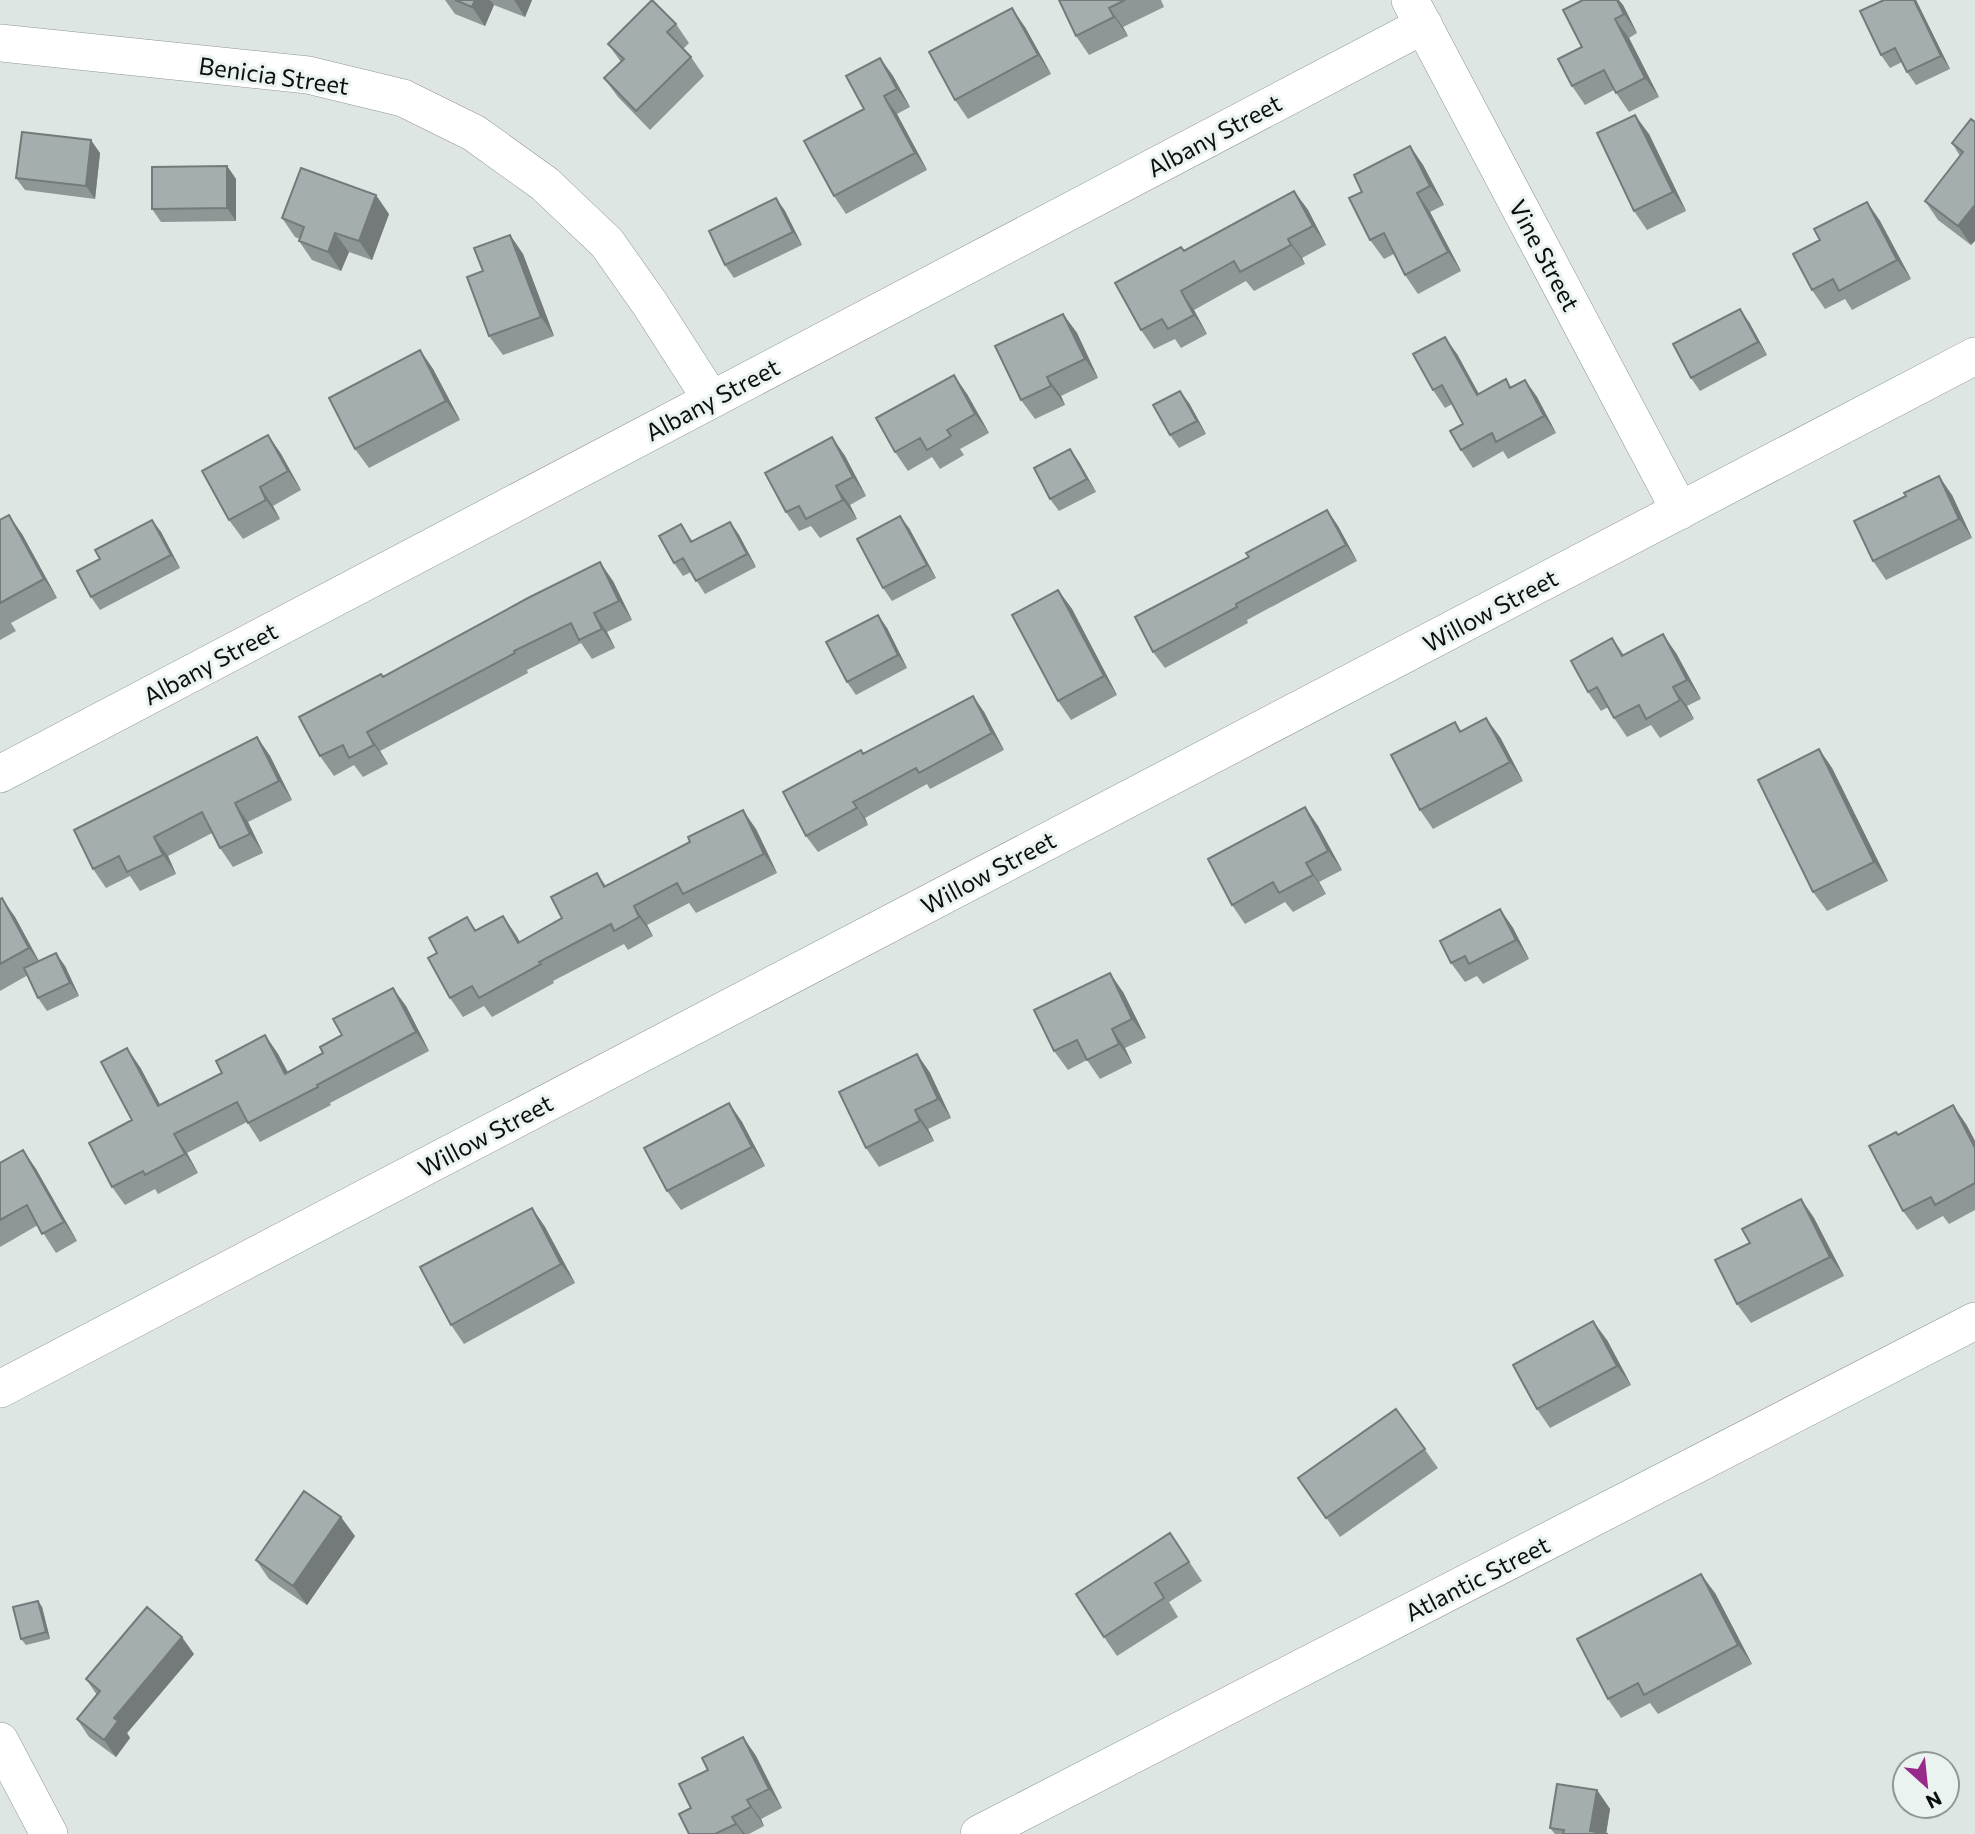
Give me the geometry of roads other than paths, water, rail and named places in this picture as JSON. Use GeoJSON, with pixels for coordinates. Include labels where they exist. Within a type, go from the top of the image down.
{"type":"FeatureCollection","features":[{"type":"Feature","properties":{"kind":"street","name":"Albany Street"},"geometry":{"type":"LineString","coordinates":[[0,774],[711,399],[1417,13]]}},
{"type":"Feature","properties":{"kind":"street","name":"Vine Street"},"geometry":{"type":"LineString","coordinates":[[1417,13],[1680,511]]}},
{"type":"Feature","properties":{"kind":"street","name":"Benicia Street"},"geometry":{"type":"LineString","coordinates":[[0,43],[308,75],[403,98],[474,133],[545,184],[607,243],[711,399]]}},
{"type":"Feature","properties":{"kind":"street","name":"Willow Street"},"geometry":{"type":"LineString","coordinates":[[0,1389],[1975,356]]}},
{"type":"Feature","properties":{"kind":"street","name":"Atlantic Street"},"geometry":{"type":"LineString","coordinates":[[979,1834],[1975,1321]]}},
{"type":"Feature","properties":{"kind":"street"},"geometry":{"type":"LineString","coordinates":[[0,1741],[49,1834]]}}]}
